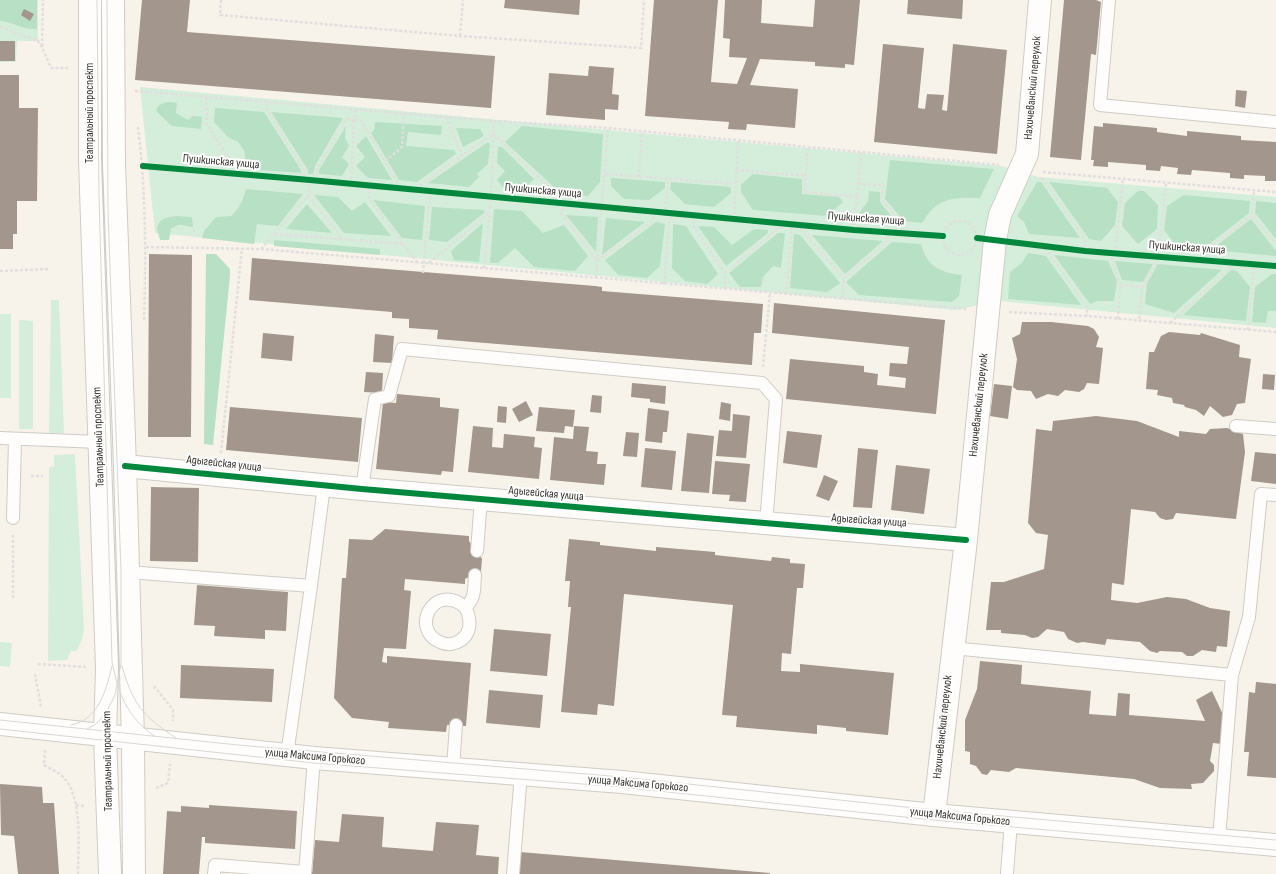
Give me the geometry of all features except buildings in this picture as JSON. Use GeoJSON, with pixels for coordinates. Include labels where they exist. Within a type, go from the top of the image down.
{"type":"FeatureCollection","features":[{"type":"Feature","properties":{"kind":"main road","name":"Театральный проспект"},"geometry":{"type":"LineString","coordinates":[[90,0],[90,160],[107,668],[105,736],[110,874]]}},
{"type":"Feature","properties":{"kind":"main road","name":"Театральный проспект"},"geometry":{"type":"LineString","coordinates":[[113,0],[114,163],[133,739],[134,874]]}},
{"type":"Feature","properties":{"kind":"main road","name":"Нахичеванский переулок"},"geometry":{"type":"LineString","coordinates":[[934,815],[952,648],[966,540],[988,311],[986,239],[1030,169],[1027,154],[1040,0]]}},
{"type":"Feature","properties":{"kind":"main road","name":"Адыгейская улица"},"geometry":{"type":"LineString","coordinates":[[125,466],[218,474],[324,486],[966,540]]}},
{"type":"Feature","properties":{"kind":"main road","name":"улица Максима Горького"},"geometry":{"type":"LineString","coordinates":[[0,724],[314,758],[521,773],[712,790],[934,815],[1276,845]]}},
{"type":"Feature","properties":{"kind":"lane"},"geometry":{"type":"LineString","coordinates":[[1109,0],[1100,106],[1276,122]]}},
{"type":"Feature","properties":{"kind":"lane"},"geometry":{"type":"LineString","coordinates":[[362,489],[375,399],[389,396],[402,349],[762,383],[776,398],[766,524]]}},
{"type":"Feature","properties":{"kind":"lane"},"geometry":{"type":"LineString","coordinates":[[1236,426],[1276,429]]}},
{"type":"Feature","properties":{"kind":"lane"},"geometry":{"type":"LineString","coordinates":[[0,438],[100,442]]}},
{"type":"Feature","properties":{"kind":"lane"},"geometry":{"type":"LineString","coordinates":[[13,518],[15,439]]}},
{"type":"Feature","properties":{"kind":"lane"},"geometry":{"type":"LineString","coordinates":[[286,755],[324,486]]}},
{"type":"Feature","properties":{"kind":"lane"},"geometry":{"type":"LineString","coordinates":[[1219,840],[1232,675],[1249,617],[1261,494],[1276,495]]}},
{"type":"Feature","properties":{"kind":"lane"},"geometry":{"type":"LineString","coordinates":[[476,551],[481,499]]}},
{"type":"Feature","properties":{"kind":"lane"},"geometry":{"type":"LineString","coordinates":[[128,572],[311,586]]}},
{"type":"Feature","properties":{"kind":"lane"},"geometry":{"type":"LineString","coordinates":[[465,607],[473,598],[475,575]]}},
{"type":"Feature","properties":{"kind":"lane"},"geometry":{"type":"LineString","coordinates":[[952,648],[1232,675]]}},
{"type":"Feature","properties":{"kind":"lane"},"geometry":{"type":"LineString","coordinates":[[453,768],[456,726]]}},
{"type":"Feature","properties":{"kind":"lane"},"geometry":{"type":"LineString","coordinates":[[214,874],[215,865],[305,873],[314,758]]}},
{"type":"Feature","properties":{"kind":"lane"},"geometry":{"type":"LineString","coordinates":[[513,874],[521,773]]}},
{"type":"Feature","properties":{"kind":"lane"},"geometry":{"type":"LineString","coordinates":[[1007,874],[1011,822]]}},
{"type":"Feature","properties":{"kind":"path"},"geometry":{"type":"LineString","coordinates":[[42,47],[43,0]]}},
{"type":"Feature","properties":{"kind":"path"},"geometry":{"type":"LineString","coordinates":[[221,0],[220,14],[460,36],[641,48],[644,0]]}},
{"type":"Feature","properties":{"kind":"path"},"geometry":{"type":"LineString","coordinates":[[460,36],[463,0]]}},
{"type":"Feature","properties":{"kind":"path"},"geometry":{"type":"LineString","coordinates":[[0,28],[38,41],[51,68]]}},
{"type":"Feature","properties":{"kind":"path"},"geometry":{"type":"LineString","coordinates":[[113,70],[119,70],[123,73],[124,84],[130,90],[355,110],[608,128],[1123,179],[1276,192]]}},
{"type":"Feature","properties":{"kind":"path"},"geometry":{"type":"LineString","coordinates":[[206,97],[206,124],[238,174]]}},
{"type":"Feature","properties":{"kind":"path"},"geometry":{"type":"LineString","coordinates":[[267,102],[267,110],[304,170],[304,180]]}},
{"type":"Feature","properties":{"kind":"path"},"geometry":{"type":"LineString","coordinates":[[351,184],[355,110]]}},
{"type":"Feature","properties":{"kind":"path"},"geometry":{"type":"LineString","coordinates":[[385,161],[402,147],[404,113]]}},
{"type":"Feature","properties":{"kind":"path"},"geometry":{"type":"LineString","coordinates":[[446,117],[462,155]]}},
{"type":"Feature","properties":{"kind":"path"},"geometry":{"type":"LineString","coordinates":[[316,181],[317,169],[346,119],[361,120],[397,182],[396,188]]}},
{"type":"Feature","properties":{"kind":"path"},"geometry":{"type":"LineString","coordinates":[[484,268],[491,198],[492,134],[494,121]]}},
{"type":"Feature","properties":{"kind":"path"},"geometry":{"type":"LineString","coordinates":[[596,277],[608,128]]}},
{"type":"Feature","properties":{"kind":"path"},"geometry":{"type":"LineString","coordinates":[[639,177],[642,132]]}},
{"type":"Feature","properties":{"kind":"path"},"geometry":{"type":"LineString","coordinates":[[419,191],[421,184],[492,134]]}},
{"type":"Feature","properties":{"kind":"path"},"geometry":{"type":"LineString","coordinates":[[492,134],[552,190],[552,202]]}},
{"type":"Feature","properties":{"kind":"path"},"geometry":{"type":"LineString","coordinates":[[734,219],[738,141]]}},
{"type":"Feature","properties":{"kind":"path"},"geometry":{"type":"LineString","coordinates":[[808,148],[804,192],[857,197]]}},
{"type":"Feature","properties":{"kind":"path"},"geometry":{"type":"LineString","coordinates":[[854,230],[861,152]]}},
{"type":"Feature","properties":{"kind":"path"},"geometry":{"type":"LineString","coordinates":[[1030,169],[1085,239],[1085,251]]}},
{"type":"Feature","properties":{"kind":"path"},"geometry":{"type":"LineString","coordinates":[[736,170],[806,176]]}},
{"type":"Feature","properties":{"kind":"path"},"geometry":{"type":"LineString","coordinates":[[605,174],[735,184]]}},
{"type":"Feature","properties":{"kind":"path"},"geometry":{"type":"LineString","coordinates":[[665,214],[668,179]]}},
{"type":"Feature","properties":{"kind":"path"},"geometry":{"type":"LineString","coordinates":[[1118,319],[1120,285],[1112,261],[1123,179]]}},
{"type":"Feature","properties":{"kind":"path"},"geometry":{"type":"LineString","coordinates":[[262,249],[308,196],[310,180]]}},
{"type":"Feature","properties":{"kind":"path"},"geometry":{"type":"LineString","coordinates":[[1139,321],[1142,287],[1156,264],[1158,256],[1166,183]]}},
{"type":"Feature","properties":{"kind":"path"},"geometry":{"type":"LineString","coordinates":[[858,184],[883,185],[882,200],[901,223],[902,233]]}},
{"type":"Feature","properties":{"kind":"path"},"geometry":{"type":"LineString","coordinates":[[367,186],[370,200],[417,262]]}},
{"type":"Feature","properties":{"kind":"path"},"geometry":{"type":"LineString","coordinates":[[1254,190],[1252,215],[1276,244]]}},
{"type":"Feature","properties":{"kind":"path"},"geometry":{"type":"LineString","coordinates":[[423,273],[422,263],[430,192]]}},
{"type":"Feature","properties":{"kind":"path"},"geometry":{"type":"LineString","coordinates":[[308,196],[339,234],[340,239]]}},
{"type":"Feature","properties":{"kind":"path"},"geometry":{"type":"LineString","coordinates":[[562,204],[562,214],[597,261]]}},
{"type":"Feature","properties":{"kind":"path"},"geometry":{"type":"LineString","coordinates":[[597,261],[653,221],[654,213]]}},
{"type":"Feature","properties":{"kind":"path"},"geometry":{"type":"LineString","coordinates":[[428,264],[489,214]]}},
{"type":"Feature","properties":{"kind":"path"},"geometry":{"type":"LineString","coordinates":[[664,284],[670,214]]}},
{"type":"Feature","properties":{"kind":"path"},"geometry":{"type":"LineString","coordinates":[[1202,260],[1204,252],[1252,215]]}},
{"type":"Feature","properties":{"kind":"path"},"geometry":{"type":"LineString","coordinates":[[693,216],[693,226],[725,273],[725,289]]}},
{"type":"Feature","properties":{"kind":"path"},"geometry":{"type":"LineString","coordinates":[[958,221],[964,221],[986,239],[969,252],[958,255],[948,251],[943,241],[943,236],[948,226],[958,221]]}},
{"type":"Feature","properties":{"kind":"path"},"geometry":{"type":"LineString","coordinates":[[725,273],[784,224]]}},
{"type":"Feature","properties":{"kind":"path"},"geometry":{"type":"LineString","coordinates":[[786,294],[792,225]]}},
{"type":"Feature","properties":{"kind":"path"},"geometry":{"type":"LineString","coordinates":[[797,225],[844,278]]}},
{"type":"Feature","properties":{"kind":"path"},"geometry":{"type":"LineString","coordinates":[[842,298],[844,278],[888,241],[889,232]]}},
{"type":"Feature","properties":{"kind":"path"},"geometry":{"type":"LineString","coordinates":[[275,234],[403,244]]}},
{"type":"Feature","properties":{"kind":"path"},"geometry":{"type":"LineString","coordinates":[[146,246],[262,249],[988,311],[1087,316],[1276,332]]}},
{"type":"Feature","properties":{"kind":"path"},"geometry":{"type":"LineString","coordinates":[[1045,247],[1087,307],[1087,316]]}},
{"type":"Feature","properties":{"kind":"path"},"geometry":{"type":"LineString","coordinates":[[218,474],[242,248]]}},
{"type":"Feature","properties":{"kind":"path"},"geometry":{"type":"LineString","coordinates":[[1170,324],[1235,262]]}},
{"type":"Feature","properties":{"kind":"path"},"geometry":{"type":"LineString","coordinates":[[1248,330],[1254,265]]}},
{"type":"Feature","properties":{"kind":"path"},"geometry":{"type":"LineString","coordinates":[[0,271],[48,269]]}},
{"type":"Feature","properties":{"kind":"path"},"geometry":{"type":"LineString","coordinates":[[1120,285],[1142,287]]}},
{"type":"Feature","properties":{"kind":"path"},"geometry":{"type":"LineString","coordinates":[[762,383],[770,293]]}},
{"type":"Feature","properties":{"kind":"path"},"geometry":{"type":"LineString","coordinates":[[13,518],[13,598]]}},
{"type":"Feature","properties":{"kind":"path"},"geometry":{"type":"LineString","coordinates":[[35,674],[46,729],[44,766],[64,777],[71,789],[76,805],[78,874]]}},
{"type":"Feature","properties":{"kind":"green space"},"geometry":{"type":"Polygon","coordinates":[[[0,0],[38,0],[38,41],[17,41],[16,62],[0,62],[0,0]]]}},
{"type":"Feature","properties":{"kind":"green space"},"geometry":{"type":"Polygon","coordinates":[[[0,0],[37,0],[37,29],[0,21],[0,0]]]}},
{"type":"Feature","properties":{"kind":"green space"},"geometry":{"type":"Polygon","coordinates":[[[140,87],[1001,166],[1038,177],[1276,197],[1276,328],[999,301],[955,310],[155,233],[140,87]]]}},
{"type":"Feature","properties":{"kind":"green space"},"geometry":{"type":"Polygon","coordinates":[[[163,103],[177,103],[176,113],[188,120],[193,116],[202,117],[201,129],[172,126],[156,111],[157,108],[163,103]]]}},
{"type":"Feature","properties":{"kind":"green space"},"geometry":{"type":"Polygon","coordinates":[[[215,108],[264,112],[301,170],[301,173],[247,169],[244,150],[238,142],[228,137],[214,122],[215,108]]]}},
{"type":"Feature","properties":{"kind":"green space"},"geometry":{"type":"Polygon","coordinates":[[[271,112],[343,118],[315,166],[313,174],[308,174],[308,170],[271,112]]]}},
{"type":"Feature","properties":{"kind":"green space"},"geometry":{"type":"Polygon","coordinates":[[[375,122],[442,126],[441,135],[408,132],[406,146],[454,150],[456,154],[417,182],[399,180],[371,133],[374,130],[375,122]]]}},
{"type":"Feature","properties":{"kind":"green space"},"geometry":{"type":"Polygon","coordinates":[[[346,126],[345,138],[349,146],[342,157],[349,164],[342,176],[319,174],[319,170],[346,126]]]}},
{"type":"Feature","properties":{"kind":"green space"},"geometry":{"type":"Polygon","coordinates":[[[522,126],[603,134],[600,182],[588,196],[555,194],[555,188],[505,142],[522,126]]]}},
{"type":"Feature","properties":{"kind":"green space"},"geometry":{"type":"Polygon","coordinates":[[[456,128],[480,129],[484,136],[463,147],[456,128]]]}},
{"type":"Feature","properties":{"kind":"green space"},"geometry":{"type":"Polygon","coordinates":[[[366,136],[392,180],[368,178],[356,166],[365,157],[356,146],[366,136]]]}},
{"type":"Feature","properties":{"kind":"green space"},"geometry":{"type":"Polygon","coordinates":[[[488,142],[490,144],[488,164],[477,174],[479,177],[469,187],[428,183],[488,142]]]}},
{"type":"Feature","properties":{"kind":"green space"},"geometry":{"type":"Polygon","coordinates":[[[498,147],[502,147],[534,179],[522,191],[504,189],[497,180],[505,171],[497,163],[498,147]]]}},
{"type":"Feature","properties":{"kind":"green space"},"geometry":{"type":"Polygon","coordinates":[[[890,160],[994,169],[980,198],[961,198],[946,201],[933,208],[922,223],[904,221],[885,199],[890,160]]]}},
{"type":"Feature","properties":{"kind":"green space"},"geometry":{"type":"Polygon","coordinates":[[[753,174],[802,179],[802,194],[839,197],[843,202],[827,216],[753,210],[741,192],[741,185],[753,174]]]}},
{"type":"Feature","properties":{"kind":"green space"},"geometry":{"type":"Polygon","coordinates":[[[611,178],[665,182],[665,188],[649,200],[624,199],[611,186],[611,178]]]}},
{"type":"Feature","properties":{"kind":"green space"},"geometry":{"type":"Polygon","coordinates":[[[671,182],[731,187],[731,193],[714,207],[685,204],[670,189],[671,182]]]}},
{"type":"Feature","properties":{"kind":"green space"},"geometry":{"type":"Polygon","coordinates":[[[1037,182],[1041,182],[1080,238],[1029,234],[1024,222],[1017,216],[1037,182]]]}},
{"type":"Feature","properties":{"kind":"green space"},"geometry":{"type":"Polygon","coordinates":[[[1049,182],[1107,188],[1118,202],[1115,225],[1101,241],[1089,239],[1049,182]]]}},
{"type":"Feature","properties":{"kind":"green space"},"geometry":{"type":"Polygon","coordinates":[[[246,189],[303,194],[278,226],[257,224],[254,244],[202,238],[204,231],[216,217],[231,216],[237,210],[244,197],[246,189]]]}},
{"type":"Feature","properties":{"kind":"green space"},"geometry":{"type":"Polygon","coordinates":[[[869,191],[880,192],[880,202],[895,221],[862,219],[859,213],[868,201],[869,191]]]}},
{"type":"Feature","properties":{"kind":"green space"},"geometry":{"type":"Polygon","coordinates":[[[1138,191],[1144,191],[1158,205],[1157,229],[1138,244],[1122,226],[1125,203],[1138,191]]]}},
{"type":"Feature","properties":{"kind":"green space"},"geometry":{"type":"Polygon","coordinates":[[[314,195],[338,197],[352,211],[365,202],[391,236],[344,233],[314,195]]]}},
{"type":"Feature","properties":{"kind":"green space"},"geometry":{"type":"Polygon","coordinates":[[[1184,195],[1250,201],[1249,213],[1203,249],[1177,247],[1164,230],[1167,206],[1184,195]]]}},
{"type":"Feature","properties":{"kind":"green space"},"geometry":{"type":"Polygon","coordinates":[[[373,200],[425,206],[422,240],[402,238],[373,200]]]}},
{"type":"Feature","properties":{"kind":"green space"},"geometry":{"type":"Polygon","coordinates":[[[1256,201],[1276,203],[1276,239],[1255,213],[1256,201]]]}},
{"type":"Feature","properties":{"kind":"green space"},"geometry":{"type":"Polygon","coordinates":[[[307,204],[332,233],[286,229],[307,204]]]}},
{"type":"Feature","properties":{"kind":"green space"},"geometry":{"type":"Polygon","coordinates":[[[432,207],[484,210],[484,213],[447,242],[429,240],[432,207]]]}},
{"type":"Feature","properties":{"kind":"green space"},"geometry":{"type":"Polygon","coordinates":[[[494,209],[522,211],[543,233],[564,225],[588,256],[575,271],[534,267],[515,248],[498,263],[490,263],[494,209]]]}},
{"type":"Feature","properties":{"kind":"green space"},"geometry":{"type":"Polygon","coordinates":[[[566,215],[598,217],[596,252],[566,215]]]}},
{"type":"Feature","properties":{"kind":"green space"},"geometry":{"type":"Polygon","coordinates":[[[177,216],[192,217],[193,227],[178,225],[171,229],[169,240],[160,240],[157,229],[160,222],[167,218],[177,216]]]}},
{"type":"Feature","properties":{"kind":"green space"},"geometry":{"type":"Polygon","coordinates":[[[606,218],[645,222],[602,255],[606,218]]]}},
{"type":"Feature","properties":{"kind":"green space"},"geometry":{"type":"Polygon","coordinates":[[[1251,219],[1276,251],[1276,256],[1211,250],[1251,219]]]}},
{"type":"Feature","properties":{"kind":"green space"},"geometry":{"type":"Polygon","coordinates":[[[656,222],[665,224],[660,266],[647,278],[618,275],[605,260],[656,222]]]}},
{"type":"Feature","properties":{"kind":"green space"},"geometry":{"type":"Polygon","coordinates":[[[483,223],[479,262],[454,260],[451,251],[483,223]]]}},
{"type":"Feature","properties":{"kind":"green space"},"geometry":{"type":"Polygon","coordinates":[[[673,224],[686,226],[718,274],[707,284],[685,281],[672,268],[673,224]]]}},
{"type":"Feature","properties":{"kind":"green space"},"geometry":{"type":"Polygon","coordinates":[[[698,226],[714,227],[732,245],[754,229],[768,230],[768,233],[726,266],[698,226]]]}},
{"type":"Feature","properties":{"kind":"green space"},"geometry":{"type":"Polygon","coordinates":[[[778,233],[785,233],[781,268],[773,266],[763,277],[761,287],[740,287],[729,273],[778,233]]]}},
{"type":"Feature","properties":{"kind":"green space"},"geometry":{"type":"Polygon","coordinates":[[[794,234],[800,235],[840,283],[827,292],[790,288],[794,234]]]}},
{"type":"Feature","properties":{"kind":"green space"},"geometry":{"type":"Polygon","coordinates":[[[812,235],[883,241],[845,274],[812,235]]]}},
{"type":"Feature","properties":{"kind":"green space"},"geometry":{"type":"Polygon","coordinates":[[[274,240],[380,249],[380,255],[274,246],[274,240]]]}},
{"type":"Feature","properties":{"kind":"green space"},"geometry":{"type":"Polygon","coordinates":[[[892,242],[921,244],[923,252],[936,267],[947,272],[962,275],[959,296],[952,302],[859,295],[846,282],[892,242]]]}},
{"type":"Feature","properties":{"kind":"green space"},"geometry":{"type":"Polygon","coordinates":[[[1028,253],[1046,256],[1081,305],[1008,299],[1010,272],[1022,263],[1028,253]]]}},
{"type":"Feature","properties":{"kind":"green space"},"geometry":{"type":"Polygon","coordinates":[[[206,254],[216,254],[230,269],[213,445],[204,444],[206,254]]]}},
{"type":"Feature","properties":{"kind":"green space"},"geometry":{"type":"Polygon","coordinates":[[[1054,255],[1108,261],[1117,281],[1114,301],[1098,301],[1090,304],[1054,255]]]}},
{"type":"Feature","properties":{"kind":"green space"},"geometry":{"type":"Polygon","coordinates":[[[1115,261],[1153,264],[1143,282],[1122,280],[1115,261]]]}},
{"type":"Feature","properties":{"kind":"green space"},"geometry":{"type":"Polygon","coordinates":[[[1158,264],[1222,270],[1174,313],[1145,304],[1147,283],[1158,264]]]}},
{"type":"Feature","properties":{"kind":"green space"},"geometry":{"type":"Polygon","coordinates":[[[1231,270],[1237,271],[1250,287],[1246,321],[1183,315],[1231,270]]]}},
{"type":"Feature","properties":{"kind":"green space"},"geometry":{"type":"Polygon","coordinates":[[[1272,274],[1276,274],[1276,311],[1268,311],[1266,323],[1252,322],[1255,287],[1272,274]]]}},
{"type":"Feature","properties":{"kind":"green space"},"geometry":{"type":"Polygon","coordinates":[[[51,300],[59,300],[64,433],[49,433],[51,300]]]}},
{"type":"Feature","properties":{"kind":"green space"},"geometry":{"type":"Polygon","coordinates":[[[0,314],[11,314],[11,398],[0,398],[0,314]]]}},
{"type":"Feature","properties":{"kind":"green space"},"geometry":{"type":"Polygon","coordinates":[[[19,320],[33,321],[33,429],[19,429],[19,320]]]}},
{"type":"Feature","properties":{"kind":"green space"},"geometry":{"type":"Polygon","coordinates":[[[75,454],[84,629],[77,651],[71,651],[67,660],[48,661],[49,467],[54,466],[54,455],[75,454]]]}},
{"type":"Feature","properties":{"kind":"green space"},"geometry":{"type":"Polygon","coordinates":[[[0,642],[12,643],[10,667],[0,666],[0,642]]]}},
{"type":"Feature","properties":{"kind":"tram line"},"geometry":{"type":"LineString","coordinates":[[97,0],[99,195],[112,662],[125,704],[144,728],[154,736]]}},
{"type":"Feature","properties":{"kind":"tram line"},"geometry":{"type":"LineString","coordinates":[[87,729],[96,724],[106,713],[115,695],[121,664],[121,571],[108,212],[107,0]]}},
{"type":"Feature","properties":{"kind":"tram line"},"geometry":{"type":"LineString","coordinates":[[71,725],[81,722],[88,717],[100,703],[112,666]]}},
{"type":"Feature","properties":{"kind":"tram line"},"geometry":{"type":"LineString","coordinates":[[122,666],[130,691],[135,700],[147,716],[176,738]]}},
{"type":"Feature","properties":{"kind":"tram line"},"geometry":{"type":"LineString","coordinates":[[0,720],[238,745],[622,777],[934,810],[1276,840]]}},
{"type":"Feature","properties":{"kind":"tram line"},"geometry":{"type":"LineString","coordinates":[[0,729],[314,763],[621,787],[933,820],[1276,850]]}},
{"type":"Feature","properties":{"kind":"cycle path","name":"Пушкинская улица"},"geometry":{"type":"LineString","coordinates":[[143,166],[854,230],[943,236]]}},
{"type":"Feature","properties":{"kind":"cycle path","name":"Пушкинская улица"},"geometry":{"type":"LineString","coordinates":[[977,238],[1085,251],[1276,266]]}},
{"type":"Feature","properties":{"kind":"cycle path"},"geometry":{"type":"LineString","coordinates":[[125,466],[362,489],[966,540]]}}]}
